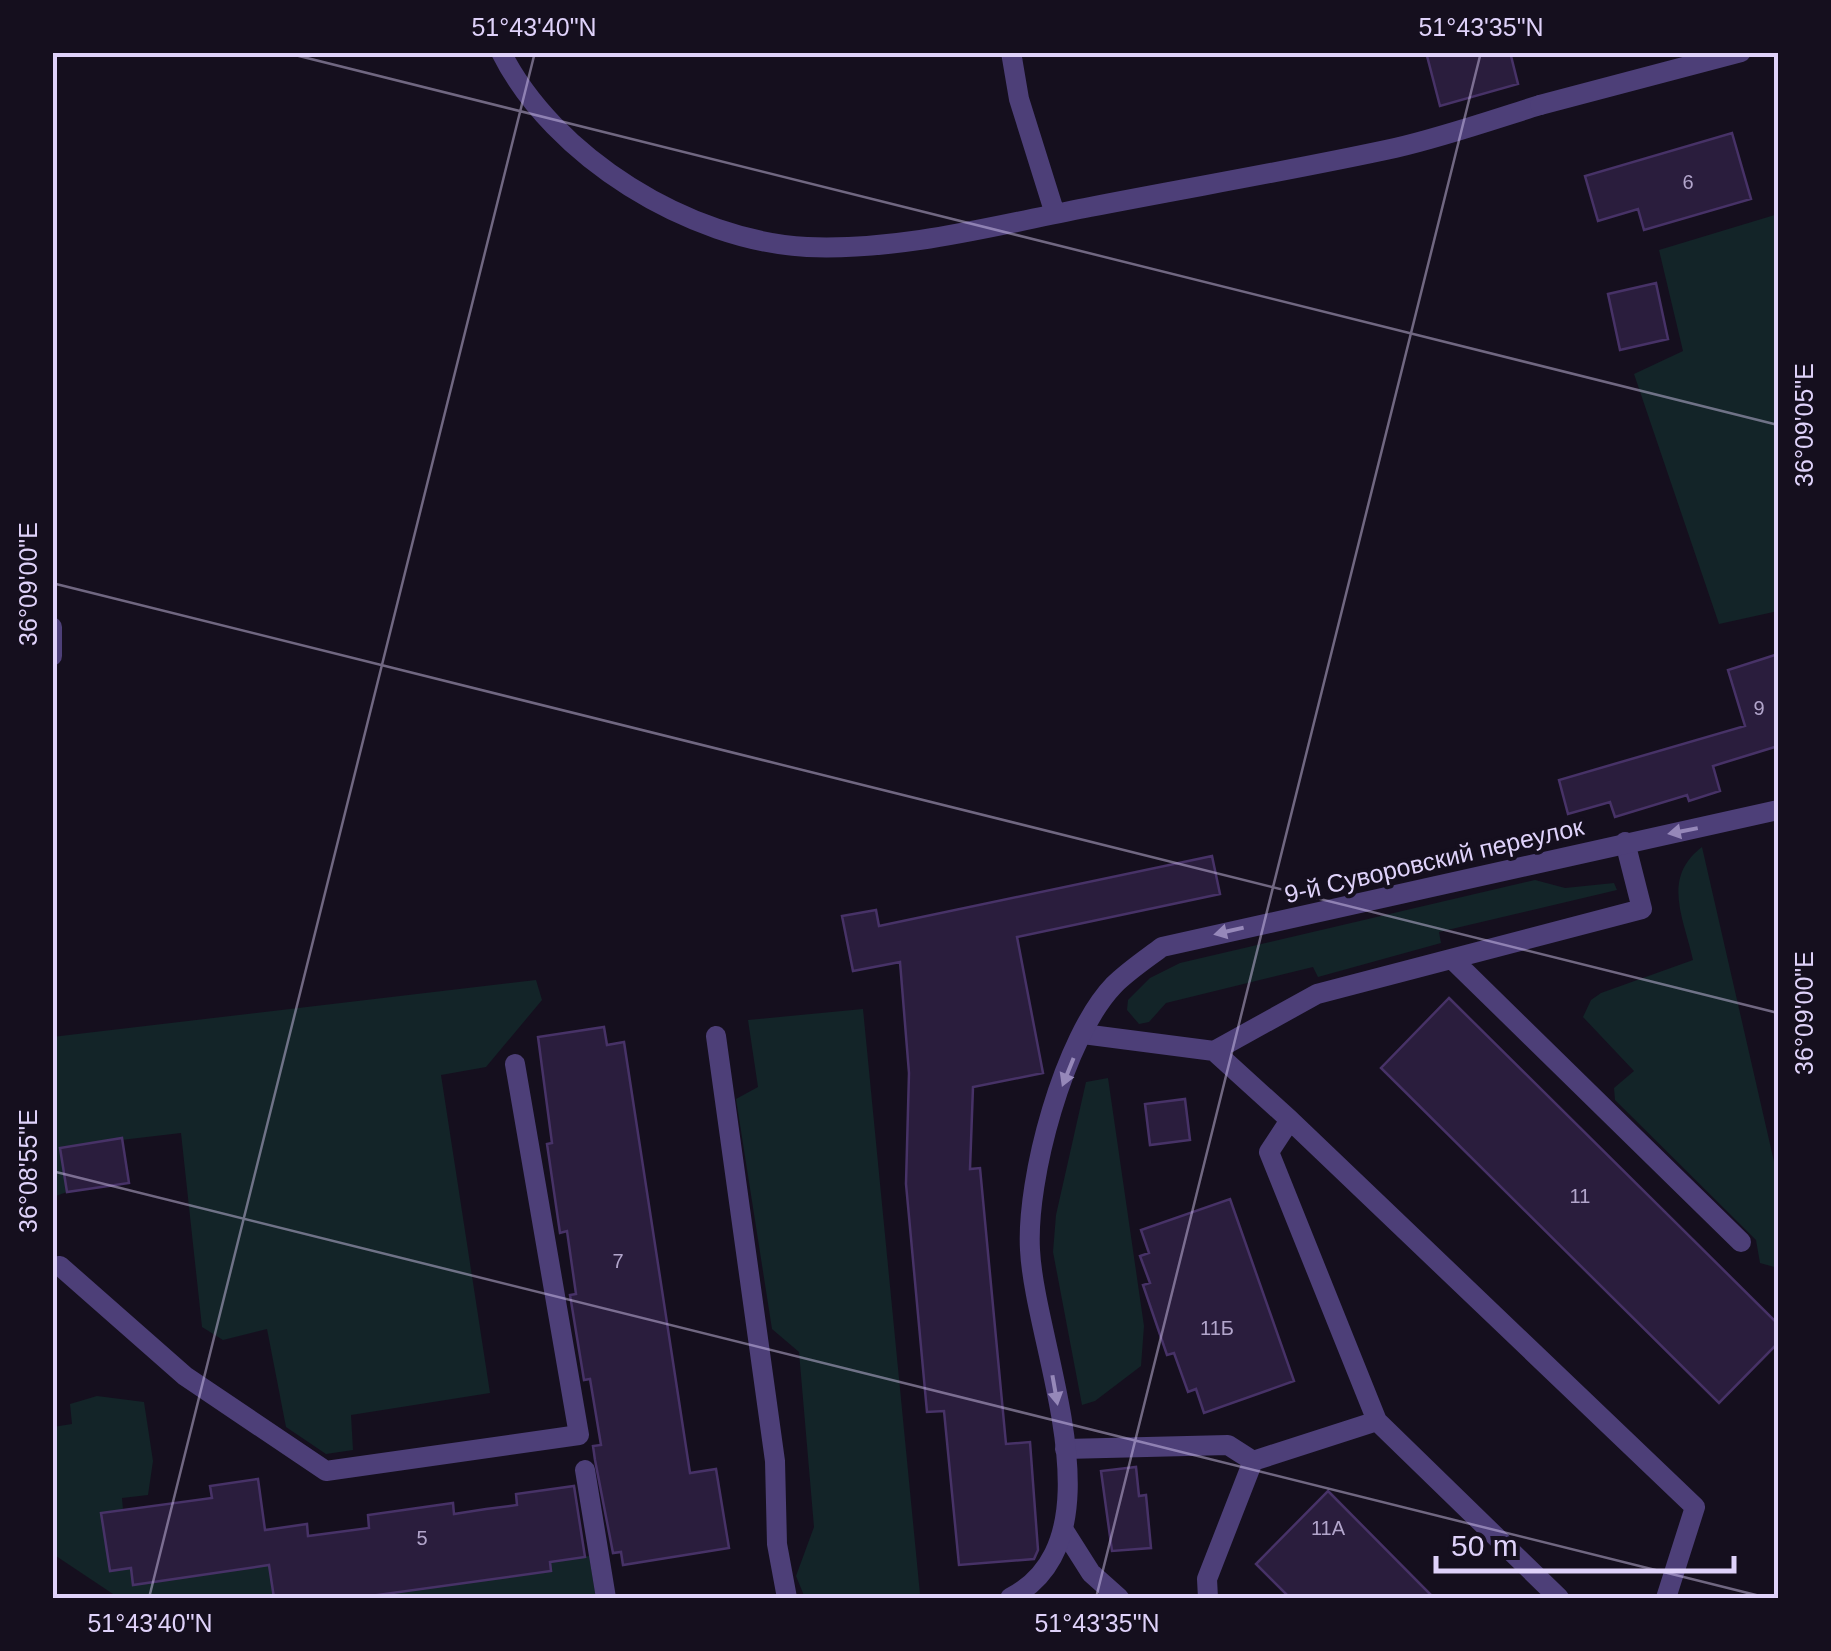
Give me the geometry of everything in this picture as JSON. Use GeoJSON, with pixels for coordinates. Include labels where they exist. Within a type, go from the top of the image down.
{"type":"FeatureCollection","features":[{"type":"Feature","properties":{"kind":"street"},"geometry":{"type":"LineString","coordinates":[[501,52],[524,95],[584,158],[677,210],[738,235],[804,247],[878,246],[1398,147],[1741,52]]}},
{"type":"Feature","properties":{"kind":"street"},"geometry":{"type":"LineString","coordinates":[[1011,52],[1019,99],[1054,214]]}},
{"type":"Feature","properties":{"kind":"street"},"geometry":{"type":"LineString","coordinates":[[52,626],[52,656]]}},
{"type":"Feature","properties":{"kind":"street","name":"9-й Суворовский переулок"},"geometry":{"type":"LineString","coordinates":[[1065,1532],[1065,1449],[1030,1250],[1036,1183],[1057,1098],[1082,1034],[1113,986],[1162,947],[1778,810]]}},
{"type":"Feature","properties":{"kind":"street"},"geometry":{"type":"LineString","coordinates":[[1214,1051],[1317,994],[1642,909],[1625,842]]}},
{"type":"Feature","properties":{"kind":"street"},"geometry":{"type":"LineString","coordinates":[[1452,959],[1741,1242]]}},
{"type":"Feature","properties":{"kind":"street"},"geometry":{"type":"LineString","coordinates":[[1082,1034],[1214,1051],[1695,1507],[1666,1598]]}},
{"type":"Feature","properties":{"kind":"street"},"geometry":{"type":"LineString","coordinates":[[716,1036],[775,1462],[777,1544],[788,1598]]}},
{"type":"Feature","properties":{"kind":"street"},"geometry":{"type":"LineString","coordinates":[[52,1267],[60,1266],[186,1376],[326,1471],[579,1435],[515,1064]]}},
{"type":"Feature","properties":{"kind":"street"},"geometry":{"type":"LineString","coordinates":[[1290,1120],[1269,1152],[1377,1421],[1558,1598]]}},
{"type":"Feature","properties":{"kind":"street"},"geometry":{"type":"LineString","coordinates":[[1065,1449],[1228,1446],[1253,1461],[1377,1421]]}},
{"type":"Feature","properties":{"kind":"street"},"geometry":{"type":"LineString","coordinates":[[1208,1598],[1207,1580],[1253,1461]]}},
{"type":"Feature","properties":{"kind":"street"},"geometry":{"type":"LineString","coordinates":[[584,1470],[606,1598]]}},
{"type":"Feature","properties":{"kind":"street"},"geometry":{"type":"LineString","coordinates":[[1010,1598],[1040,1580],[1065,1532]]}},
{"type":"Feature","properties":{"kind":"street"},"geometry":{"type":"LineString","coordinates":[[1065,1532],[1090,1573],[1118,1598]]}},
{"type":"Feature","properties":{"kind":"shaded area"},"geometry":{"type":"Polygon","coordinates":[[[1778,214],[1778,611],[1719,624],[1634,374],[1683,351],[1659,250],[1778,214]]]}},
{"type":"Feature","properties":{"kind":"shaded area"},"geometry":{"type":"Polygon","coordinates":[[[1702,847],[1778,1179],[1778,1268],[1760,1263],[1756,1240],[1615,1100],[1614,1088],[1634,1071],[1583,1017],[1591,1000],[1601,993],[1693,960],[1681,914],[1679,885],[1689,859],[1702,847]]]}},
{"type":"Feature","properties":{"kind":"shaded area"},"geometry":{"type":"Polygon","coordinates":[[[1535,880],[1565,888],[1614,883],[1617,890],[1439,932],[1441,943],[1318,977],[1313,967],[1166,1003],[1149,1022],[1139,1024],[1127,1010],[1128,1000],[1150,978],[1180,963],[1535,880]]]}},
{"type":"Feature","properties":{"kind":"shaded area"},"geometry":{"type":"Polygon","coordinates":[[[536,980],[542,1000],[486,1067],[441,1075],[490,1393],[351,1415],[353,1450],[326,1454],[286,1427],[267,1329],[223,1340],[202,1327],[181,1133],[61,1147],[67,1192],[53,1197],[52,1037],[536,980]]]}},
{"type":"Feature","properties":{"kind":"shaded area"},"geometry":{"type":"Polygon","coordinates":[[[863,1009],[920,1594],[902,1598],[805,1598],[796,1576],[814,1527],[799,1352],[772,1329],[736,1099],[758,1087],[748,1020],[863,1009]]]}},
{"type":"Feature","properties":{"kind":"shaded area"},"geometry":{"type":"Polygon","coordinates":[[[1108,1078],[1144,1326],[1141,1366],[1095,1401],[1082,1405],[1053,1252],[1056,1215],[1086,1082],[1108,1078]]]}},
{"type":"Feature","properties":{"kind":"shaded area"},"geometry":{"type":"Polygon","coordinates":[[[97,1396],[144,1402],[153,1461],[148,1495],[122,1498],[123,1510],[101,1513],[110,1571],[131,1568],[133,1584],[237,1570],[266,1545],[274,1598],[119,1598],[53,1554],[53,1427],[72,1424],[70,1404],[97,1396]]]}},
{"type":"Feature","properties":{"kind":"shaded area"},"geometry":{"type":"Polygon","coordinates":[[[589,1556],[596,1598],[356,1598],[551,1571],[550,1562],[589,1556]]]}},
{"type":"Feature","properties":{"kind":"building"},"geometry":{"type":"Polygon","coordinates":[[[1426,52],[1510,52],[1518,84],[1440,106],[1426,52]]]}},
{"type":"Feature","properties":{"kind":"building"},"geometry":{"type":"Polygon","coordinates":[[[1732,133],[1751,199],[1644,230],[1638,209],[1598,221],[1585,176],[1732,133]]]}},
{"type":"Feature","properties":{"kind":"building"},"geometry":{"type":"Polygon","coordinates":[[[1656,283],[1668,339],[1620,350],[1608,294],[1656,283]]]}},
{"type":"Feature","properties":{"kind":"building"},"geometry":{"type":"Polygon","coordinates":[[[1778,654],[1778,746],[1713,766],[1720,791],[1689,801],[1687,795],[1615,817],[1610,802],[1568,814],[1559,780],[1745,726],[1728,670],[1778,654]]]}},
{"type":"Feature","properties":{"kind":"building"},"geometry":{"type":"Polygon","coordinates":[[[1212,856],[1220,894],[1017,937],[1043,1073],[973,1087],[970,1169],[980,1168],[1006,1444],[1030,1442],[1038,1550],[1034,1559],[959,1565],[944,1411],[927,1412],[906,1184],[909,1073],[900,962],[853,971],[842,916],[876,910],[879,926],[1212,856]]]}},
{"type":"Feature","properties":{"kind":"building"},"geometry":{"type":"Polygon","coordinates":[[[1449,998],[1778,1324],[1778,1343],[1719,1403],[1381,1068],[1449,998]]]}},
{"type":"Feature","properties":{"kind":"building"},"geometry":{"type":"Polygon","coordinates":[[[604,1027],[607,1045],[624,1042],[690,1473],[716,1469],[729,1548],[623,1565],[621,1552],[613,1553],[595,1460],[593,1446],[601,1445],[590,1379],[584,1380],[570,1295],[576,1294],[567,1231],[560,1233],[538,1037],[604,1027]]]}},
{"type":"Feature","properties":{"kind":"building"},"geometry":{"type":"Polygon","coordinates":[[[1185,1099],[1190,1140],[1150,1145],[1145,1104],[1185,1099]]]}},
{"type":"Feature","properties":{"kind":"building"},"geometry":{"type":"Polygon","coordinates":[[[122,1138],[129,1183],[67,1192],[60,1148],[122,1138]]]}},
{"type":"Feature","properties":{"kind":"building"},"geometry":{"type":"Polygon","coordinates":[[[1230,1199],[1294,1381],[1204,1413],[1196,1389],[1188,1392],[1174,1353],[1167,1355],[1143,1285],[1150,1283],[1140,1256],[1149,1253],[1141,1230],[1230,1199]]]}},
{"type":"Feature","properties":{"kind":"building"},"geometry":{"type":"Polygon","coordinates":[[[1136,1467],[1139,1496],[1146,1495],[1151,1548],[1112,1551],[1101,1471],[1136,1467]]]}},
{"type":"Feature","properties":{"kind":"building"},"geometry":{"type":"Polygon","coordinates":[[[258,1479],[265,1530],[307,1524],[308,1536],[369,1528],[368,1515],[453,1503],[454,1514],[517,1505],[516,1494],[574,1486],[585,1557],[550,1562],[551,1571],[356,1598],[274,1598],[269,1565],[133,1585],[131,1568],[110,1571],[101,1513],[212,1498],[210,1486],[258,1479]]]}},
{"type":"Feature","properties":{"kind":"building"},"geometry":{"type":"Polygon","coordinates":[[[1328,1491],[1434,1598],[1290,1598],[1256,1564],[1328,1491]]]}}]}
